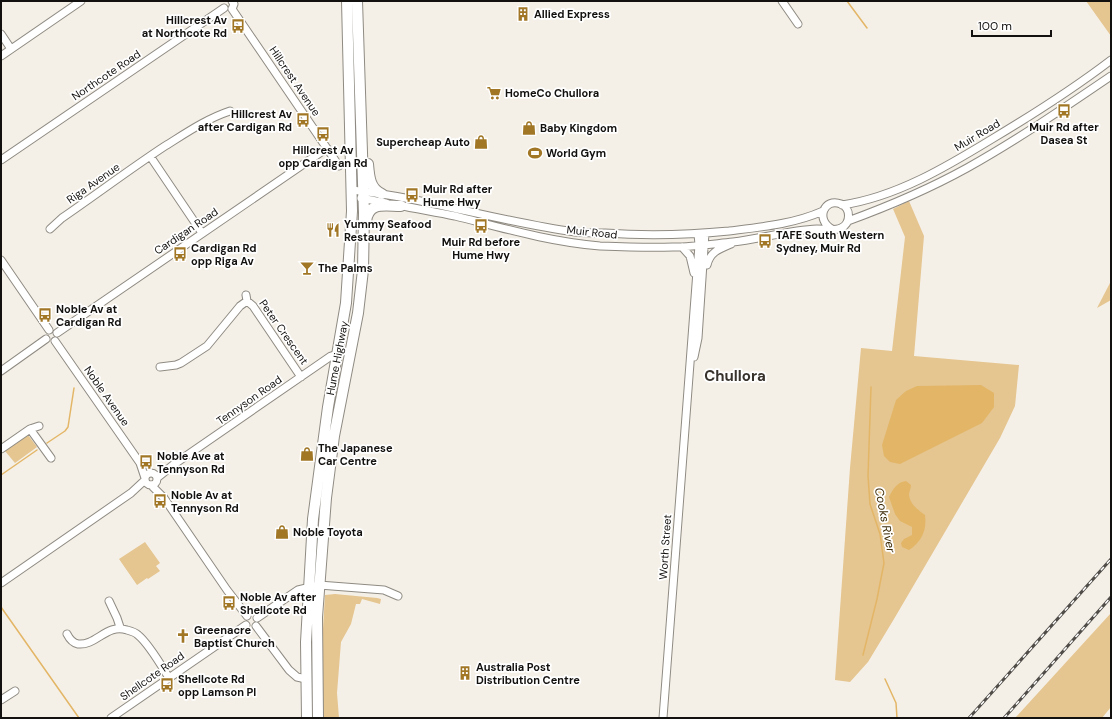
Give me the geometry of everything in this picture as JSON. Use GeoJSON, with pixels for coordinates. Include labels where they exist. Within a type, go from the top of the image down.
{"type":"FeatureCollection","features":[{"type":"Feature","properties":{"kind":"highway","name":"Hume Highway"},"geometry":{"type":"LineString","coordinates":[[318,718],[317,617],[314,586],[313,519],[346,304],[352,194],[347,1]]}},
{"type":"Feature","properties":{"kind":"highway","name":"Hume Highway"},"geometry":{"type":"LineString","coordinates":[[307,718],[306,642],[334,436],[358,313],[363,270],[364,195],[357,1]]}},
{"type":"Feature","properties":{"kind":"highway"},"geometry":{"type":"LineString","coordinates":[[361,127],[371,183],[374,189],[382,194]]}},
{"type":"Feature","properties":{"kind":"highway"},"geometry":{"type":"LineString","coordinates":[[364,233],[367,217],[372,208],[378,206],[400,206]]}},
{"type":"Feature","properties":{"kind":"street"},"geometry":{"type":"LineString","coordinates":[[1,56],[81,1]]}},
{"type":"Feature","properties":{"kind":"street"},"geometry":{"type":"LineString","coordinates":[[782,1],[798,24]]}},
{"type":"Feature","properties":{"kind":"street","name":"Hillcrest Avenue"},"geometry":{"type":"LineString","coordinates":[[230,3],[339,166]]}},
{"type":"Feature","properties":{"kind":"street","name":"Northcote Road"},"geometry":{"type":"LineString","coordinates":[[1,160],[230,3]]}},
{"type":"Feature","properties":{"kind":"street"},"geometry":{"type":"LineString","coordinates":[[1,34],[11,49]]}},
{"type":"Feature","properties":{"kind":"street","name":"Muir Road"},"geometry":{"type":"LineString","coordinates":[[842,204],[860,202],[892,190],[955,161],[1020,122],[1111,60]]}},
{"type":"Feature","properties":{"kind":"street"},"geometry":{"type":"LineString","coordinates":[[848,221],[849,217],[847,210],[842,204],[832,203],[823,211],[822,215],[825,224],[832,229],[840,228],[843,227],[848,221],[899,201],[967,168],[1014,140],[1111,76]]}},
{"type":"Feature","properties":{"kind":"street","name":"Riga Avenue"},"geometry":{"type":"LineString","coordinates":[[50,229],[62,218],[150,156],[213,117],[230,111]]}},
{"type":"Feature","properties":{"kind":"street","name":"Cardigan Road"},"geometry":{"type":"LineString","coordinates":[[57,333],[327,148]]}},
{"type":"Feature","properties":{"kind":"street"},"geometry":{"type":"LineString","coordinates":[[150,156],[202,233]]}},
{"type":"Feature","properties":{"kind":"street","name":"Muir Road"},"geometry":{"type":"LineString","coordinates":[[352,194],[382,194],[501,219],[576,232],[636,235],[672,236],[702,234],[777,224],[823,211]]}},
{"type":"Feature","properties":{"kind":"street","name":"Muir Road"},"geometry":{"type":"LineString","coordinates":[[364,195],[400,206],[454,216],[523,234],[581,243],[628,247],[702,245],[740,241],[805,230],[832,229]]}},
{"type":"Feature","properties":{"kind":"street","name":"Worth Street"},"geometry":{"type":"LineString","coordinates":[[663,718],[689,377],[700,280],[702,234]]}},
{"type":"Feature","properties":{"kind":"street"},"geometry":{"type":"LineString","coordinates":[[700,280],[712,254],[718,249],[740,241]]}},
{"type":"Feature","properties":{"kind":"street"},"geometry":{"type":"LineString","coordinates":[[682,246],[690,256],[700,280]]}},
{"type":"Feature","properties":{"kind":"street"},"geometry":{"type":"LineString","coordinates":[[1,260],[49,330],[54,330],[57,333],[58,337],[55,341],[51,342],[46,340]]}},
{"type":"Feature","properties":{"kind":"street","name":"Peter Crescent"},"geometry":{"type":"LineString","coordinates":[[160,366],[181,363],[207,346],[247,298],[301,377]]}},
{"type":"Feature","properties":{"kind":"street"},"geometry":{"type":"LineString","coordinates":[[46,340],[45,335],[49,330]]}},
{"type":"Feature","properties":{"kind":"street"},"geometry":{"type":"LineString","coordinates":[[1,371],[46,340]]}},
{"type":"Feature","properties":{"kind":"street","name":"Noble Avenue"},"geometry":{"type":"LineString","coordinates":[[55,341],[227,590],[247,616]]}},
{"type":"Feature","properties":{"kind":"street","name":"Tennyson Road"},"geometry":{"type":"LineString","coordinates":[[1,583],[331,356],[338,354]]}},
{"type":"Feature","properties":{"kind":"street"},"geometry":{"type":"LineString","coordinates":[[1,449],[30,429],[40,426]]}},
{"type":"Feature","properties":{"kind":"street"},"geometry":{"type":"LineString","coordinates":[[30,429],[51,458]]}},
{"type":"Feature","properties":{"kind":"street"},"geometry":{"type":"LineString","coordinates":[[306,679],[297,677],[288,670],[257,622],[247,616],[243,621],[246,625],[257,622],[298,590],[314,586],[384,590],[398,596]]}},
{"type":"Feature","properties":{"kind":"street"},"geometry":{"type":"LineString","coordinates":[[109,601],[118,618],[120,627]]}},
{"type":"Feature","properties":{"kind":"street","name":"Shellcote Road"},"geometry":{"type":"LineString","coordinates":[[116,717],[169,678],[246,625]]}},
{"type":"Feature","properties":{"kind":"street"},"geometry":{"type":"LineString","coordinates":[[66,634],[77,644],[86,643],[120,627],[137,634],[144,640],[169,678]]}},
{"type":"Feature","properties":{"kind":"street"},"geometry":{"type":"LineString","coordinates":[[1,700],[15,691]]}},
{"type":"Feature","properties":{"kind":"shaded area"},"geometry":{"type":"Polygon","coordinates":[[[1086,1],[1111,1],[1111,36],[1086,1]]]}},
{"type":"Feature","properties":{"kind":"shaded area"},"geometry":{"type":"Polygon","coordinates":[[[909,201],[924,236],[914,356],[1019,365],[1015,406],[1000,438],[868,662],[850,682],[835,680],[850,468],[861,348],[892,351],[905,237],[893,209],[909,201]]]}},
{"type":"Feature","properties":{"kind":"shaded area"},"geometry":{"type":"Polygon","coordinates":[[[1111,281],[1111,300],[1097,308],[1111,281]]]}},
{"type":"Feature","properties":{"kind":"shaded area"},"geometry":{"type":"Polygon","coordinates":[[[981,385],[994,393],[994,407],[982,423],[900,464],[890,462],[884,456],[882,445],[896,400],[906,391],[917,386],[981,385]]]}},
{"type":"Feature","properties":{"kind":"shaded area"},"geometry":{"type":"Polygon","coordinates":[[[28,435],[37,447],[15,463],[5,451],[28,435]]]}},
{"type":"Feature","properties":{"kind":"shaded area"},"geometry":{"type":"Polygon","coordinates":[[[906,481],[911,485],[909,495],[911,501],[917,509],[925,515],[923,535],[914,547],[909,550],[902,547],[901,543],[904,539],[912,535],[912,527],[900,521],[895,514],[889,497],[898,484],[906,481]]]}},
{"type":"Feature","properties":{"kind":"shaded area"},"geometry":{"type":"Polygon","coordinates":[[[145,542],[160,563],[156,566],[160,571],[137,585],[119,559],[145,542]]]}},
{"type":"Feature","properties":{"kind":"shaded area"},"geometry":{"type":"Polygon","coordinates":[[[335,594],[381,599],[380,604],[362,599],[360,604],[356,604],[351,624],[341,642],[337,693],[339,718],[322,718],[321,663],[325,595],[335,594]]]}},
{"type":"Feature","properties":{"kind":"shaded area"},"geometry":{"type":"Polygon","coordinates":[[[1111,613],[1111,707],[1102,718],[1015,718],[1111,613]]]}},
{"type":"Feature","properties":{"kind":"waterway","name":"Cooks River"},"geometry":{"type":"LineString","coordinates":[[847,1],[867,28]]}},
{"type":"Feature","properties":{"kind":"waterway","name":"Cooks River"},"geometry":{"type":"LineString","coordinates":[[863,655],[884,563],[880,534],[870,504],[868,476],[871,387]]}},
{"type":"Feature","properties":{"kind":"waterway"},"geometry":{"type":"LineString","coordinates":[[47,443],[65,431],[68,427],[74,388]]}},
{"type":"Feature","properties":{"kind":"waterway"},"geometry":{"type":"LineString","coordinates":[[1,475],[37,450]]}},
{"type":"Feature","properties":{"kind":"waterway"},"geometry":{"type":"LineString","coordinates":[[1,607],[79,718]]}},
{"type":"Feature","properties":{"kind":"waterway","name":"Cooks River"},"geometry":{"type":"LineString","coordinates":[[885,679],[896,703],[897,718]]}},
{"type":"Feature","properties":{"kind":"railway"},"geometry":{"type":"LineString","coordinates":[[969,718],[1111,559]]}},
{"type":"Feature","properties":{"kind":"railway"},"geometry":{"type":"LineString","coordinates":[[1004,718],[1111,597]]}},
{"type":"Feature","properties":{"kind":"place","name":"Allied Express"},"geometry":{"type":"Point","coordinates":[523,14]}},
{"type":"Feature","properties":{"kind":"place","name":"Hillcrest Av at Northcote Rd"},"geometry":{"type":"Point","coordinates":[238,26]}},
{"type":"Feature","properties":{"kind":"place","name":"HomeCo Chullora"},"geometry":{"type":"Point","coordinates":[494,93]}},
{"type":"Feature","properties":{"kind":"place","name":"Muir Rd after Dasea St"},"geometry":{"type":"Point","coordinates":[1064,111]}},
{"type":"Feature","properties":{"kind":"place","name":"Hillcrest Av after Cardigan Rd"},"geometry":{"type":"Point","coordinates":[303,120]}},
{"type":"Feature","properties":{"kind":"place","name":"Baby Kingdom"},"geometry":{"type":"Point","coordinates":[529,128]}},
{"type":"Feature","properties":{"kind":"place","name":"Hillcrest Av opp Cardigan Rd"},"geometry":{"type":"Point","coordinates":[323,134]}},
{"type":"Feature","properties":{"kind":"place","name":"Supercheap Auto"},"geometry":{"type":"Point","coordinates":[481,142]}},
{"type":"Feature","properties":{"kind":"place","name":"World Gym"},"geometry":{"type":"Point","coordinates":[535,153]}},
{"type":"Feature","properties":{"kind":"place","name":"Muir Rd after Hume Hwy"},"geometry":{"type":"Point","coordinates":[412,195]}},
{"type":"Feature","properties":{"kind":"place","name":"Muir Rd before Hume Hwy"},"geometry":{"type":"Point","coordinates":[481,226]}},
{"type":"Feature","properties":{"kind":"place","name":"Yummy Seafood Restaurant"},"geometry":{"type":"Point","coordinates":[333,230]}},
{"type":"Feature","properties":{"kind":"place","name":"TAFE South Western Sydney, Muir Rd"},"geometry":{"type":"Point","coordinates":[765,241]}},
{"type":"Feature","properties":{"kind":"place","name":"Cardigan Rd opp Riga Av"},"geometry":{"type":"Point","coordinates":[180,254]}},
{"type":"Feature","properties":{"kind":"place","name":"The Palms"},"geometry":{"type":"Point","coordinates":[307,268]}},
{"type":"Feature","properties":{"kind":"place","name":"Noble Av at Cardigan Rd"},"geometry":{"type":"Point","coordinates":[45,315]}},
{"type":"Feature","properties":{"kind":"place","name":"The Japanese Car Centre"},"geometry":{"type":"Point","coordinates":[307,454]}},
{"type":"Feature","properties":{"kind":"place","name":"Noble Ave at Tennyson Rd"},"geometry":{"type":"Point","coordinates":[146,462]}},
{"type":"Feature","properties":{"kind":"place","name":"Noble Av at Tennyson Rd"},"geometry":{"type":"Point","coordinates":[160,501]}},
{"type":"Feature","properties":{"kind":"place","name":"Noble Toyota"},"geometry":{"type":"Point","coordinates":[282,532]}},
{"type":"Feature","properties":{"kind":"place","name":"Noble Av after Shellcote Rd"},"geometry":{"type":"Point","coordinates":[229,603]}},
{"type":"Feature","properties":{"kind":"place","name":"Greenacre Baptist Church"},"geometry":{"type":"Point","coordinates":[183,636]}},
{"type":"Feature","properties":{"kind":"place","name":"Australia Post Distribution Centre"},"geometry":{"type":"Point","coordinates":[465,673]}},
{"type":"Feature","properties":{"kind":"place","name":"Shellcote Rd opp Lamson Pl"},"geometry":{"type":"Point","coordinates":[167,685]}},
{"type":"Feature","properties":{"kind":"district","name":"Chullora"},"geometry":{"type":"Point","coordinates":[735,376]}}]}
